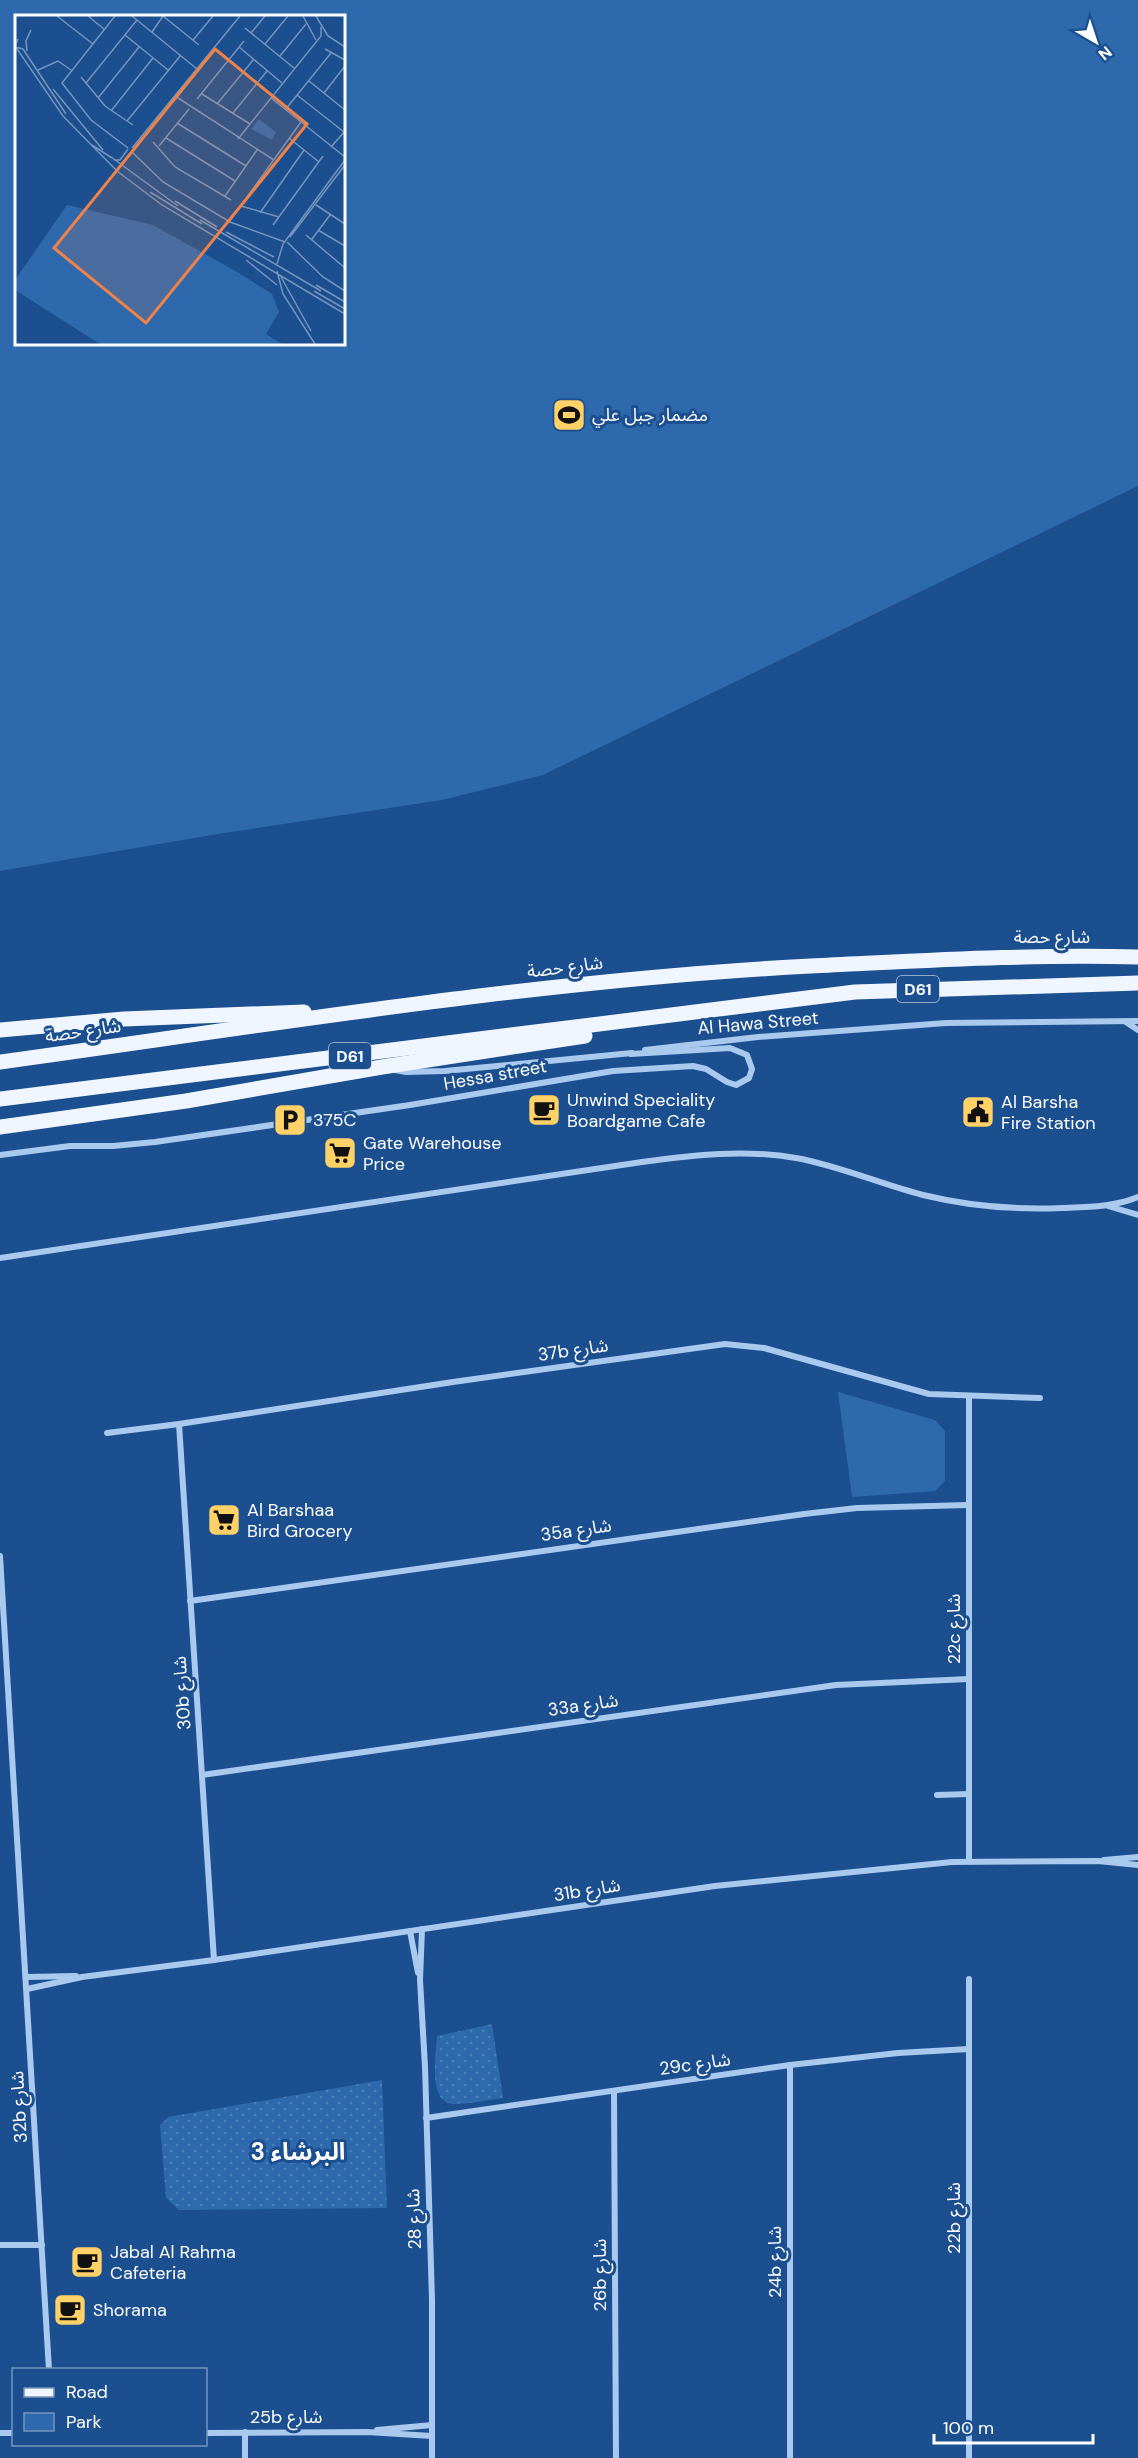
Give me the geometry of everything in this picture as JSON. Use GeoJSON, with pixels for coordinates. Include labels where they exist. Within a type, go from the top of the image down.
{"type":"FeatureCollection","features":[{"type":"Feature","properties":{"kind":"main road","name":"شارع حصة"},"geometry":{"type":"LineString","coordinates":[[0,1062],[358,1012],[591,983],[750,968],[997,956],[1138,957]]}},
{"type":"Feature","properties":{"kind":"main road","name":"D61"},"geometry":{"type":"LineString","coordinates":[[0,1099],[855,992],[1138,983]]}},
{"type":"Feature","properties":{"kind":"main road"},"geometry":{"type":"LineString","coordinates":[[0,1030],[174,1016],[358,1012]]}},
{"type":"Feature","properties":{"kind":"main road","name":"D61"},"geometry":{"type":"LineString","coordinates":[[0,1129],[638,1028],[699,1012]]}},
{"type":"Feature","properties":{"kind":"street","name":"Al Hawa Street"},"geometry":{"type":"LineString","coordinates":[[382,1067],[406,1072],[425,1072],[631,1054],[658,1047],[758,1037],[946,1023],[1138,1021]]}},
{"type":"Feature","properties":{"kind":"street"},"geometry":{"type":"LineString","coordinates":[[1125,1022],[1138,1030]]}},
{"type":"Feature","properties":{"kind":"street","name":"Hessa street"},"geometry":{"type":"LineString","coordinates":[[0,1155],[70,1146],[112,1146],[154,1142],[410,1105],[586,1075],[693,1066],[706,1069],[736,1085],[749,1078],[752,1068],[747,1055],[730,1048],[631,1054]]}},
{"type":"Feature","properties":{"kind":"street"},"geometry":{"type":"LineString","coordinates":[[0,1258],[651,1161],[724,1154],[759,1154],[813,1161],[920,1194],[966,1204],[1026,1208],[1105,1206],[1138,1197]]}},
{"type":"Feature","properties":{"kind":"street"},"geometry":{"type":"LineString","coordinates":[[1105,1206],[1138,1215]]}},
{"type":"Feature","properties":{"kind":"street","name":"37b شارع"},"geometry":{"type":"LineString","coordinates":[[106,1433],[725,1344],[764,1348],[910,1390],[969,1396],[1040,1398]]}},
{"type":"Feature","properties":{"kind":"street","name":"22c شارع"},"geometry":{"type":"LineString","coordinates":[[969,1396],[969,1861]]}},
{"type":"Feature","properties":{"kind":"street","name":"30b شارع"},"geometry":{"type":"LineString","coordinates":[[179,1424],[214,1960]]}},
{"type":"Feature","properties":{"kind":"street","name":"35a شارع"},"geometry":{"type":"LineString","coordinates":[[190,1601],[804,1514],[857,1508],[968,1505]]}},
{"type":"Feature","properties":{"kind":"street","name":"32b شارع"},"geometry":{"type":"LineString","coordinates":[[0,1556],[49,2368]]}},
{"type":"Feature","properties":{"kind":"street","name":"33a شارع"},"geometry":{"type":"LineString","coordinates":[[202,1775],[836,1685],[969,1679]]}},
{"type":"Feature","properties":{"kind":"street"},"geometry":{"type":"LineString","coordinates":[[937,1795],[969,1794]]}},
{"type":"Feature","properties":{"kind":"street","name":"31b شارع"},"geometry":{"type":"LineString","coordinates":[[27,1989],[82,1977],[214,1960],[716,1886],[969,1861],[1098,1861],[1138,1857]]}},
{"type":"Feature","properties":{"kind":"street","name":"31b شارع"},"geometry":{"type":"LineString","coordinates":[[1098,1861],[1138,1865]]}},
{"type":"Feature","properties":{"kind":"street","name":"شارع 28"},"geometry":{"type":"LineString","coordinates":[[422,1929],[420,1980],[432,2300],[432,2458]]}},
{"type":"Feature","properties":{"kind":"street","name":"شارع 28"},"geometry":{"type":"LineString","coordinates":[[411,1931],[420,1980]]}},
{"type":"Feature","properties":{"kind":"street","name":"31b شارع"},"geometry":{"type":"LineString","coordinates":[[27,1977],[82,1977]]}},
{"type":"Feature","properties":{"kind":"street","name":"22b شارع"},"geometry":{"type":"LineString","coordinates":[[969,1979],[969,2458]]}},
{"type":"Feature","properties":{"kind":"street","name":"29c شارع"},"geometry":{"type":"LineString","coordinates":[[426,2118],[790,2066],[898,2053],[969,2049]]}},
{"type":"Feature","properties":{"kind":"street","name":"24b شارع"},"geometry":{"type":"LineString","coordinates":[[790,2066],[790,2458]]}},
{"type":"Feature","properties":{"kind":"street","name":"26b شارع"},"geometry":{"type":"LineString","coordinates":[[614,2091],[616,2458]]}},
{"type":"Feature","properties":{"kind":"street"},"geometry":{"type":"LineString","coordinates":[[0,2245],[42,2245]]}},
{"type":"Feature","properties":{"kind":"street","name":"25b شارع"},"geometry":{"type":"LineString","coordinates":[[367,2432],[432,2425]]}},
{"type":"Feature","properties":{"kind":"street"},"geometry":{"type":"LineString","coordinates":[[245,2432],[245,2458]]}},
{"type":"Feature","properties":{"kind":"street","name":"25b شارع"},"geometry":{"type":"LineString","coordinates":[[207,2433],[367,2432],[432,2436]]}},
{"type":"Feature","properties":{"kind":"green space","name":"مضمار جبل علي"},"geometry":{"type":"Polygon","coordinates":[[[0,0],[1138,0],[1138,486],[543,775],[442,800],[224,833],[0,871],[0,0]]]}},
{"type":"Feature","properties":{"kind":"green space"},"geometry":{"type":"Polygon","coordinates":[[[838,1392],[935,1420],[945,1431],[945,1481],[935,1491],[852,1497],[838,1392]]]}},
{"type":"Feature","properties":{"kind":"green space"},"geometry":{"type":"Polygon","coordinates":[[[492,2024],[503,2098],[461,2104],[446,2102],[440,2096],[435,2078],[437,2036],[492,2024]]]}},
{"type":"Feature","properties":{"kind":"green space"},"geometry":{"type":"Polygon","coordinates":[[[382,2080],[387,2208],[179,2210],[166,2198],[160,2125],[168,2117],[382,2080]]]}},
{"type":"Feature","properties":{"kind":"place","name":"مضمار جبل علي"},"geometry":{"type":"Point","coordinates":[569,415]}},
{"type":"Feature","properties":{"kind":"place","name":"Unwind Speciality Boardgame Cafe"},"geometry":{"type":"Point","coordinates":[544,1110]}},
{"type":"Feature","properties":{"kind":"place","name":"Al Barsha Fire Station"},"geometry":{"type":"Point","coordinates":[978,1112]}},
{"type":"Feature","properties":{"kind":"place","name":"375C"},"geometry":{"type":"Point","coordinates":[290,1120]}},
{"type":"Feature","properties":{"kind":"place","name":"Gate Warehouse Price"},"geometry":{"type":"Point","coordinates":[340,1153]}},
{"type":"Feature","properties":{"kind":"place","name":"Al Barshaa Bird Grocery"},"geometry":{"type":"Point","coordinates":[224,1520]}},
{"type":"Feature","properties":{"kind":"place","name":"Jabal Al Rahma Cafeteria"},"geometry":{"type":"Point","coordinates":[87,2262]}},
{"type":"Feature","properties":{"kind":"place","name":"Shorama"},"geometry":{"type":"Point","coordinates":[70,2310]}},
{"type":"Feature","properties":{"kind":"district","name":"البرشاء 3"},"geometry":{"type":"Point","coordinates":[298,2152]}}]}
